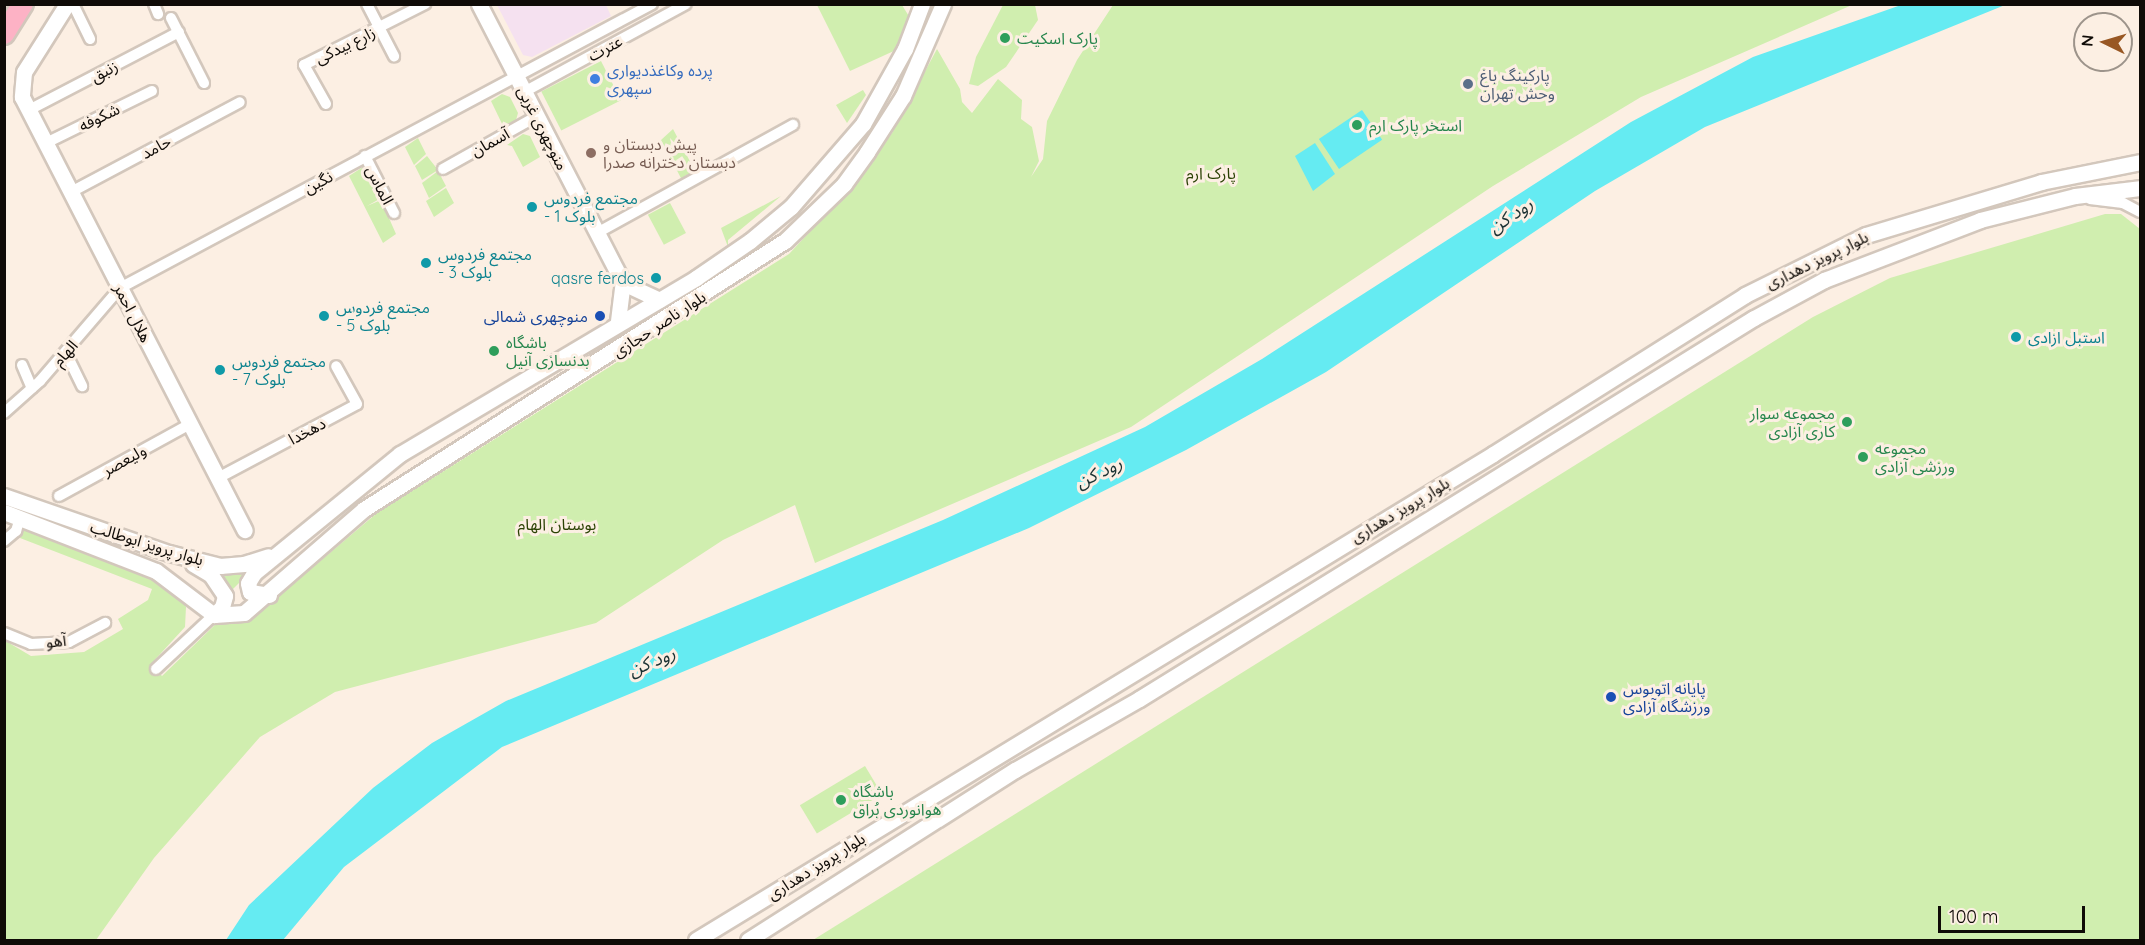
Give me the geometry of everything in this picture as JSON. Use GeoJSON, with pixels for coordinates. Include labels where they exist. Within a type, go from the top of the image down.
{"type":"FeatureCollection","features":[{"type":"Feature","properties":{"kind":"highway"},"geometry":{"type":"LineString","coordinates":[[4,34],[23,4]]}},
{"type":"Feature","properties":{"kind":"main road"},"geometry":{"type":"LineString","coordinates":[[26,104],[24,72],[67,4]]}},
{"type":"Feature","properties":{"kind":"main road","name":"منوچهری غربی"},"geometry":{"type":"LineString","coordinates":[[479,4],[623,284]]}},
{"type":"Feature","properties":{"kind":"main road","name":"بلوار ناصر حجازی"},"geometry":{"type":"LineString","coordinates":[[922,4],[905,49],[863,124],[808,189],[750,241],[659,300],[618,321],[400,454],[290,547],[254,573],[248,583],[250,592],[269,595],[364,509],[785,241],[844,184],[867,152],[903,96],[943,4]]}},
{"type":"Feature","properties":{"kind":"main road","name":"هلال احمر"},"geometry":{"type":"LineString","coordinates":[[26,104],[245,530]]}},
{"type":"Feature","properties":{"kind":"main road","name":"بلوار پرویز دهداری"},"geometry":{"type":"LineString","coordinates":[[696,940],[1493,454],[1745,296],[1866,235],[2041,182],[2140,162]]}},
{"type":"Feature","properties":{"kind":"main road","name":"بلوار پرویز دهداری"},"geometry":{"type":"LineString","coordinates":[[748,940],[1015,770],[1139,699],[1754,318],[1824,280],[1935,235],[2075,196],[2140,188]]}},
{"type":"Feature","properties":{"kind":"main road"},"geometry":{"type":"LineString","coordinates":[[618,321],[623,284],[659,300]]}},
{"type":"Feature","properties":{"kind":"main road","name":"بلوار پرویز ابوطالب"},"geometry":{"type":"LineString","coordinates":[[4,496],[169,553],[220,566],[244,564],[290,547]]}},
{"type":"Feature","properties":{"kind":"main road","name":"بلوار پرویز ابوطالب"},"geometry":{"type":"LineString","coordinates":[[4,512],[156,571],[214,615]]}},
{"type":"Feature","properties":{"kind":"main road"},"geometry":{"type":"LineString","coordinates":[[169,553],[202,569],[220,588],[225,597],[214,615]]}},
{"type":"Feature","properties":{"kind":"main road"},"geometry":{"type":"LineString","coordinates":[[214,615],[244,613],[269,595]]}},
{"type":"Feature","properties":{"kind":"street"},"geometry":{"type":"LineString","coordinates":[[73,4],[90,39]]}},
{"type":"Feature","properties":{"kind":"street"},"geometry":{"type":"LineString","coordinates":[[367,4],[394,56]]}},
{"type":"Feature","properties":{"kind":"street","name":"زارع بیدکی"},"geometry":{"type":"LineString","coordinates":[[326,104],[304,65],[425,4]]}},
{"type":"Feature","properties":{"kind":"street","name":"نگین"},"geometry":{"type":"LineString","coordinates":[[120,288],[652,4]]}},
{"type":"Feature","properties":{"kind":"street","name":"عترت"},"geometry":{"type":"LineString","coordinates":[[524,92],[686,4]]}},
{"type":"Feature","properties":{"kind":"street"},"geometry":{"type":"LineString","coordinates":[[171,18],[204,83]]}},
{"type":"Feature","properties":{"kind":"street","name":"زنبق"},"geometry":{"type":"LineString","coordinates":[[26,104],[179,32]]}},
{"type":"Feature","properties":{"kind":"street","name":"شکوفه"},"geometry":{"type":"LineString","coordinates":[[46,143],[152,91]]}},
{"type":"Feature","properties":{"kind":"street","name":"حامد"},"geometry":{"type":"LineString","coordinates":[[71,192],[240,102]]}},
{"type":"Feature","properties":{"kind":"street","name":"آسمان"},"geometry":{"type":"LineString","coordinates":[[443,169],[537,116]]}},
{"type":"Feature","properties":{"kind":"street"},"geometry":{"type":"LineString","coordinates":[[597,233],[793,125]]}},
{"type":"Feature","properties":{"kind":"street","name":"الماس"},"geometry":{"type":"LineString","coordinates":[[365,156],[394,213]]}},
{"type":"Feature","properties":{"kind":"street"},"geometry":{"type":"LineString","coordinates":[[2075,196],[2123,204],[2140,212]]}},
{"type":"Feature","properties":{"kind":"street","name":"الهام"},"geometry":{"type":"LineString","coordinates":[[4,413],[66,353],[120,288]]}},
{"type":"Feature","properties":{"kind":"street"},"geometry":{"type":"LineString","coordinates":[[66,353],[82,386]]}},
{"type":"Feature","properties":{"kind":"street"},"geometry":{"type":"LineString","coordinates":[[22,365],[32,388]]}},
{"type":"Feature","properties":{"kind":"street","name":"دهخدا"},"geometry":{"type":"LineString","coordinates":[[218,478],[357,404],[336,366]]}},
{"type":"Feature","properties":{"kind":"street","name":"ولیعصر"},"geometry":{"type":"LineString","coordinates":[[58,496],[190,424]]}},
{"type":"Feature","properties":{"kind":"street"},"geometry":{"type":"LineString","coordinates":[[4,541],[16,531],[21,518]]}},
{"type":"Feature","properties":{"kind":"street"},"geometry":{"type":"LineString","coordinates":[[156,669],[214,615]]}},
{"type":"Feature","properties":{"kind":"street","name":"آهو"},"geometry":{"type":"LineString","coordinates":[[4,633],[31,644],[69,642],[105,623]]}},
{"type":"Feature","properties":{"kind":"shaded area"},"geometry":{"type":"Polygon","coordinates":[[[497,5],[606,5],[611,16],[532,57],[523,55],[497,5]]]}},
{"type":"Feature","properties":{"kind":"green space"},"geometry":{"type":"Polygon","coordinates":[[[817,5],[902,5],[910,18],[896,50],[850,71],[817,5]]]}},
{"type":"Feature","properties":{"kind":"green space","name":"پارک اسکیت"},"geometry":{"type":"Polygon","coordinates":[[[1003,5],[1035,5],[1038,20],[1006,67],[978,86],[969,84],[976,57],[1003,5]]]}},
{"type":"Feature","properties":{"kind":"green space"},"geometry":{"type":"Polygon","coordinates":[[[1113,5],[1852,5],[1641,97],[1493,186],[1131,427],[815,563],[795,505],[723,540],[596,623],[335,692],[260,737],[154,858],[96,940],[5,940],[4,640],[31,656],[84,652],[123,629],[118,619],[148,600],[152,589],[20,538],[24,529],[158,577],[182,598],[186,607],[185,627],[151,664],[162,676],[220,620],[237,622],[254,617],[377,513],[789,254],[845,194],[892,133],[937,49],[960,89],[962,102],[972,113],[998,79],[1022,100],[1021,119],[1032,127],[1039,161],[1031,177],[1043,159],[1047,121],[1077,60],[1113,5]]]}},
{"type":"Feature","properties":{"kind":"green space"},"geometry":{"type":"Polygon","coordinates":[[[601,61],[621,100],[561,131],[541,91],[601,61]]]}},
{"type":"Feature","properties":{"kind":"green space"},"geometry":{"type":"Polygon","coordinates":[[[863,90],[866,95],[847,123],[836,105],[863,90]]]}},
{"type":"Feature","properties":{"kind":"green space"},"geometry":{"type":"Polygon","coordinates":[[[502,94],[510,97],[518,113],[516,120],[505,130],[491,101],[502,94]]]}},
{"type":"Feature","properties":{"kind":"green space"},"geometry":{"type":"Polygon","coordinates":[[[673,129],[695,171],[685,176],[683,182],[661,140],[673,129]]]}},
{"type":"Feature","properties":{"kind":"green space"},"geometry":{"type":"Polygon","coordinates":[[[523,134],[530,136],[540,157],[523,167],[512,146],[507,145],[523,134]]]}},
{"type":"Feature","properties":{"kind":"green space"},"geometry":{"type":"Polygon","coordinates":[[[418,138],[426,154],[414,165],[405,147],[418,138]]]}},
{"type":"Feature","properties":{"kind":"green space"},"geometry":{"type":"Polygon","coordinates":[[[427,156],[438,170],[422,180],[415,166],[427,156]]]}},
{"type":"Feature","properties":{"kind":"green space"},"geometry":{"type":"Polygon","coordinates":[[[363,167],[368,167],[383,197],[367,206],[381,200],[396,234],[383,243],[349,176],[363,167]]]}},
{"type":"Feature","properties":{"kind":"green space"},"geometry":{"type":"Polygon","coordinates":[[[438,171],[446,186],[429,198],[422,183],[438,171]]]}},
{"type":"Feature","properties":{"kind":"green space"},"geometry":{"type":"Polygon","coordinates":[[[446,188],[454,203],[434,217],[426,201],[446,188]]]}},
{"type":"Feature","properties":{"kind":"green space"},"geometry":{"type":"Polygon","coordinates":[[[781,196],[728,240],[728,247],[721,228],[781,196]]]}},
{"type":"Feature","properties":{"kind":"green space"},"geometry":{"type":"Polygon","coordinates":[[[670,203],[686,233],[664,245],[648,215],[670,203]]]}},
{"type":"Feature","properties":{"kind":"green space","name":"مجموعه ورزشی آزادی"},"geometry":{"type":"Polygon","coordinates":[[[2105,214],[2121,214],[2140,229],[2140,940],[813,940],[1813,317],[1890,278],[2105,214]]]}},
{"type":"Feature","properties":{"kind":"green space"},"geometry":{"type":"Polygon","coordinates":[[[212,569],[251,571],[231,591],[212,569]]]}},
{"type":"Feature","properties":{"kind":"green space","name":"باشگاه هوانوردی بُراق"},"geometry":{"type":"Polygon","coordinates":[[[865,766],[882,794],[817,833],[800,805],[865,766]]]}},
{"type":"Feature","properties":{"kind":"water","name":"رود کن"},"geometry":{"type":"Polygon","coordinates":[[[1901,5],[2005,5],[1705,127],[1595,191],[1326,372],[1186,450],[1029,528],[502,747],[344,867],[283,940],[226,940],[249,905],[373,788],[432,743],[506,701],[943,520],[1145,427],[1262,359],[1631,122],[1753,57],[1901,5]]]}},
{"type":"Feature","properties":{"kind":"water","name":"استخر پارک ارم"},"geometry":{"type":"Polygon","coordinates":[[[1362,110],[1382,140],[1339,169],[1319,139],[1362,110]]]}},
{"type":"Feature","properties":{"kind":"water"},"geometry":{"type":"Polygon","coordinates":[[[1315,143],[1335,174],[1313,191],[1295,156],[1315,143]]]}},
{"type":"Feature","properties":{"kind":"place","name":"پارک اسکیت"},"geometry":{"type":"Point","coordinates":[1005,38]}},
{"type":"Feature","properties":{"kind":"place","name":"پرده وکاغذدیواری سپهری"},"geometry":{"type":"Point","coordinates":[595,79]}},
{"type":"Feature","properties":{"kind":"place","name":"پارکینگ باغ وحش تهران"},"geometry":{"type":"Point","coordinates":[1468,84]}},
{"type":"Feature","properties":{"kind":"place","name":"استخر پارک ارم"},"geometry":{"type":"Point","coordinates":[1357,125]}},
{"type":"Feature","properties":{"kind":"place","name":"پیش دبستان و دبستان دخترانه صدرا"},"geometry":{"type":"Point","coordinates":[591,153]}},
{"type":"Feature","properties":{"kind":"place","name":"مجتمع فردوس - بلوک 1"},"geometry":{"type":"Point","coordinates":[532,207]}},
{"type":"Feature","properties":{"kind":"place","name":"مجتمع فردوس - بلوک 3"},"geometry":{"type":"Point","coordinates":[426,263]}},
{"type":"Feature","properties":{"kind":"place","name":"qasre ferdos"},"geometry":{"type":"Point","coordinates":[656,278]}},
{"type":"Feature","properties":{"kind":"place","name":"مجتمع فردوس - بلوک 5"},"geometry":{"type":"Point","coordinates":[324,316]}},
{"type":"Feature","properties":{"kind":"place","name":"منوچهری شمالی"},"geometry":{"type":"Point","coordinates":[600,316]}},
{"type":"Feature","properties":{"kind":"place","name":"استبل ازادی"},"geometry":{"type":"Point","coordinates":[2016,337]}},
{"type":"Feature","properties":{"kind":"place","name":"باشگاه بدنسازی آنیل"},"geometry":{"type":"Point","coordinates":[494,351]}},
{"type":"Feature","properties":{"kind":"place","name":"مجتمع فردوس - بلوک 7"},"geometry":{"type":"Point","coordinates":[220,370]}},
{"type":"Feature","properties":{"kind":"place","name":"مجموعه سوار کاری آزادی"},"geometry":{"type":"Point","coordinates":[1847,422]}},
{"type":"Feature","properties":{"kind":"place","name":"مجموعه ورزشی آزادی"},"geometry":{"type":"Point","coordinates":[1863,457]}},
{"type":"Feature","properties":{"kind":"place","name":"پایانه اتوبوس ورزشگاه آزادی"},"geometry":{"type":"Point","coordinates":[1611,697]}},
{"type":"Feature","properties":{"kind":"place","name":"باشگاه هوانوردی بُراق"},"geometry":{"type":"Point","coordinates":[841,800]}},
{"type":"Feature","properties":{"kind":"park label","name":"پارک ارم"},"geometry":{"type":"Point","coordinates":[1211,173]}},
{"type":"Feature","properties":{"kind":"park label","name":"بوستان الهام"},"geometry":{"type":"Point","coordinates":[557,524]}}]}
